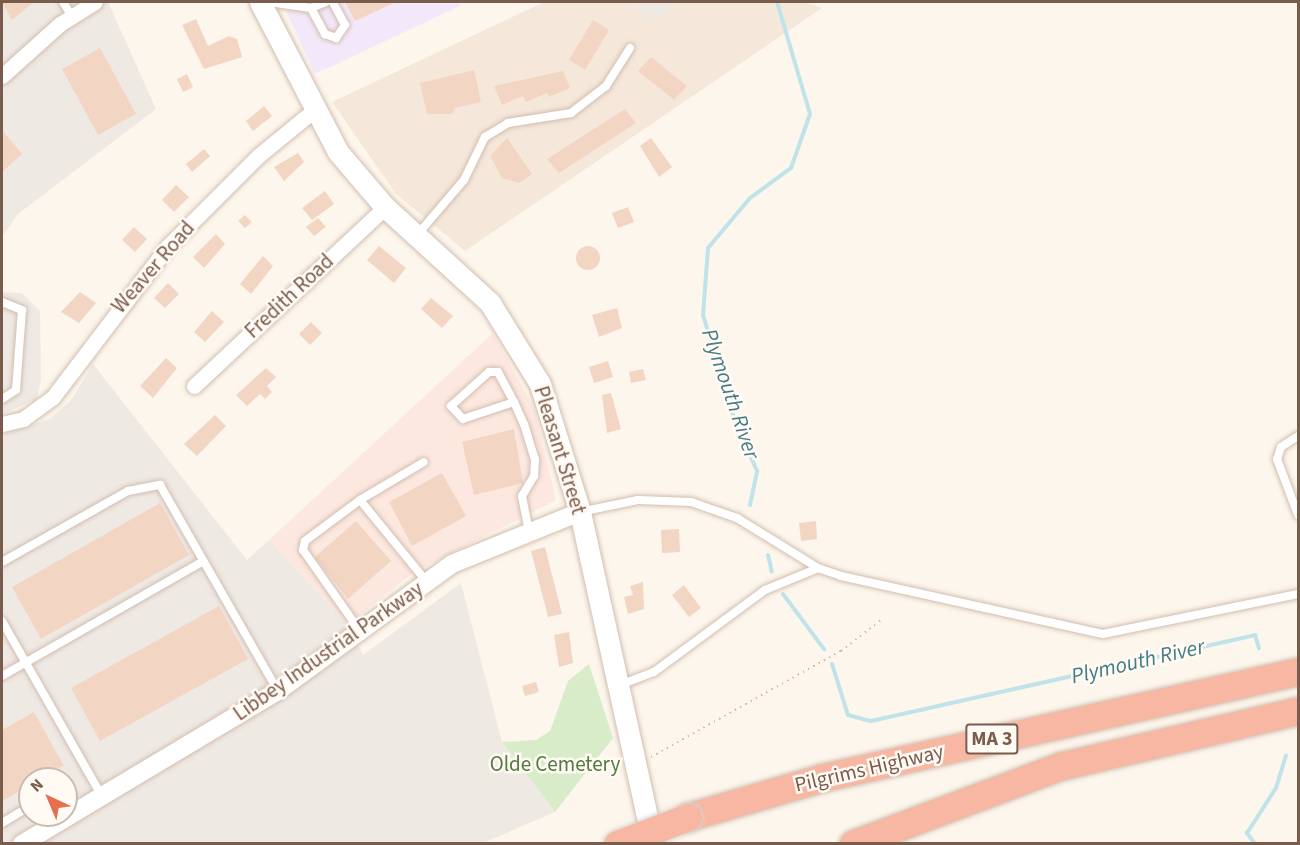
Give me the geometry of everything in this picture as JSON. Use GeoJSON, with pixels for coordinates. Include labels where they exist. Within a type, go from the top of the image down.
{"type":"FeatureCollection","features":[{"type":"Feature","properties":{"kind":"highway","name":"Pilgrims Highway"},"geometry":{"type":"LineString","coordinates":[[617,843],[688,817],[821,778],[1299,671]]}},
{"type":"Feature","properties":{"kind":"highway","name":"MA 3"},"geometry":{"type":"LineString","coordinates":[[854,843],[1061,766],[1299,711]]}},
{"type":"Feature","properties":{"kind":"main road","name":"Pleasant Street"},"geometry":{"type":"LineString","coordinates":[[260,2],[313,111],[344,159],[385,207],[489,303],[528,359],[549,404],[580,512],[637,761],[653,843]]}},
{"type":"Feature","properties":{"kind":"street"},"geometry":{"type":"LineString","coordinates":[[2,76],[71,15],[95,2]]}},
{"type":"Feature","properties":{"kind":"street","name":"Weaver Road"},"geometry":{"type":"LineString","coordinates":[[2,424],[23,418],[53,397],[168,246],[258,156],[313,111]]}},
{"type":"Feature","properties":{"kind":"street","name":"Fredith Road"},"geometry":{"type":"LineString","coordinates":[[194,386],[385,207]]}},
{"type":"Feature","properties":{"kind":"street","name":"Libbey Industrial Parkway"},"geometry":{"type":"LineString","coordinates":[[22,843],[103,797],[278,691],[452,564],[580,512]]}},
{"type":"Feature","properties":{"kind":"lane"},"geometry":{"type":"LineString","coordinates":[[63,2],[71,15]]}},
{"type":"Feature","properties":{"kind":"lane"},"geometry":{"type":"LineString","coordinates":[[269,2],[311,8],[326,2]]}},
{"type":"Feature","properties":{"kind":"lane"},"geometry":{"type":"LineString","coordinates":[[311,8],[325,34],[336,38],[345,25],[333,2]]}},
{"type":"Feature","properties":{"kind":"lane"},"geometry":{"type":"LineString","coordinates":[[417,235],[464,180],[485,137],[508,123],[571,113],[606,86],[630,48]]}},
{"type":"Feature","properties":{"kind":"lane"},"geometry":{"type":"LineString","coordinates":[[2,303],[22,310],[16,390],[2,399]]}},
{"type":"Feature","properties":{"kind":"lane"},"geometry":{"type":"LineString","coordinates":[[514,402],[463,418],[451,406],[495,371],[514,402],[535,459],[534,476],[522,496],[530,531]]}},
{"type":"Feature","properties":{"kind":"lane"},"geometry":{"type":"LineString","coordinates":[[1299,436],[1281,447],[1277,459],[1299,515]]}},
{"type":"Feature","properties":{"kind":"lane"},"geometry":{"type":"LineString","coordinates":[[361,631],[303,550],[305,541],[360,500],[424,462]]}},
{"type":"Feature","properties":{"kind":"lane"},"geometry":{"type":"LineString","coordinates":[[2,562],[128,491],[160,485],[278,691]]}},
{"type":"Feature","properties":{"kind":"lane"},"geometry":{"type":"LineString","coordinates":[[360,500],[426,581]]}},
{"type":"Feature","properties":{"kind":"lane"},"geometry":{"type":"LineString","coordinates":[[580,512],[638,500],[691,502],[737,518],[818,568],[1103,634],[1299,594]]}},
{"type":"Feature","properties":{"kind":"lane"},"geometry":{"type":"LineString","coordinates":[[2,676],[204,561]]}},
{"type":"Feature","properties":{"kind":"lane"},"geometry":{"type":"LineString","coordinates":[[620,685],[654,672],[765,590],[818,568]]}},
{"type":"Feature","properties":{"kind":"lane"},"geometry":{"type":"LineString","coordinates":[[2,621],[103,797]]}},
{"type":"Feature","properties":{"kind":"lane"},"geometry":{"type":"LineString","coordinates":[[2,823],[18,813]]}},
{"type":"Feature","properties":{"kind":"path"},"geometry":{"type":"LineString","coordinates":[[637,761],[720,723],[841,651],[881,620]]}},
{"type":"Feature","properties":{"kind":"shaded area"},"geometry":{"type":"Polygon","coordinates":[[[2,2],[108,2],[156,109],[18,214],[2,237],[2,2]]]}},
{"type":"Feature","properties":{"kind":"shaded area"},"geometry":{"type":"Polygon","coordinates":[[[282,2],[458,2],[460,6],[315,74],[282,2]]]}},
{"type":"Feature","properties":{"kind":"shaded area"},"geometry":{"type":"Polygon","coordinates":[[[544,2],[632,2],[652,22],[679,2],[805,2],[822,8],[465,251],[396,194],[332,102],[544,2]]]}},
{"type":"Feature","properties":{"kind":"shaded area"},"geometry":{"type":"Polygon","coordinates":[[[632,2],[679,2],[652,22],[632,2]]]}},
{"type":"Feature","properties":{"kind":"shaded area"},"geometry":{"type":"Polygon","coordinates":[[[2,292],[22,293],[40,311],[41,380],[37,399],[2,414],[2,292]]]}},
{"type":"Feature","properties":{"kind":"shaded area"},"geometry":{"type":"Polygon","coordinates":[[[493,333],[534,408],[556,500],[414,572],[348,625],[269,540],[493,333]]]}},
{"type":"Feature","properties":{"kind":"shaded area"},"geometry":{"type":"Polygon","coordinates":[[[93,364],[247,560],[269,540],[348,625],[363,655],[461,583],[502,742],[555,812],[483,843],[2,844],[2,434],[50,419],[72,399],[93,364]]]}},
{"type":"Feature","properties":{"kind":"green space","name":"Olde Cemetery"},"geometry":{"type":"Polygon","coordinates":[[[589,664],[613,738],[555,812],[502,742],[536,740],[550,731],[568,681],[589,664]]]}},
{"type":"Feature","properties":{"kind":"building"},"geometry":{"type":"Polygon","coordinates":[[[2,2],[34,2],[12,20],[2,2]]]}},
{"type":"Feature","properties":{"kind":"building"},"geometry":{"type":"Polygon","coordinates":[[[345,2],[396,2],[355,21],[345,2]]]}},
{"type":"Feature","properties":{"kind":"building"},"geometry":{"type":"Polygon","coordinates":[[[196,19],[208,46],[229,36],[237,39],[242,57],[204,69],[182,25],[196,19]]]}},
{"type":"Feature","properties":{"kind":"building"},"geometry":{"type":"Polygon","coordinates":[[[593,20],[609,30],[585,70],[569,60],[593,20]]]}},
{"type":"Feature","properties":{"kind":"building"},"geometry":{"type":"Polygon","coordinates":[[[100,48],[136,114],[98,135],[62,69],[100,48]]]}},
{"type":"Feature","properties":{"kind":"building"},"geometry":{"type":"Polygon","coordinates":[[[651,57],[687,86],[674,100],[638,71],[651,57]]]}},
{"type":"Feature","properties":{"kind":"building"},"geometry":{"type":"Polygon","coordinates":[[[474,70],[481,102],[455,108],[452,114],[427,114],[420,83],[474,70]]]}},
{"type":"Feature","properties":{"kind":"building"},"geometry":{"type":"Polygon","coordinates":[[[563,71],[570,88],[549,97],[547,93],[526,102],[523,96],[502,105],[494,86],[563,71]]]}},
{"type":"Feature","properties":{"kind":"building"},"geometry":{"type":"Polygon","coordinates":[[[187,74],[193,87],[183,92],[177,79],[187,74]]]}},
{"type":"Feature","properties":{"kind":"building"},"geometry":{"type":"Polygon","coordinates":[[[264,106],[272,116],[253,131],[246,121],[264,106]]]}},
{"type":"Feature","properties":{"kind":"building"},"geometry":{"type":"Polygon","coordinates":[[[625,109],[636,123],[559,173],[547,159],[625,109]]]}},
{"type":"Feature","properties":{"kind":"building"},"geometry":{"type":"Polygon","coordinates":[[[2,130],[22,154],[2,172],[2,130]]]}},
{"type":"Feature","properties":{"kind":"building"},"geometry":{"type":"Polygon","coordinates":[[[507,138],[532,174],[519,183],[502,178],[490,156],[507,138]]]}},
{"type":"Feature","properties":{"kind":"building"},"geometry":{"type":"Polygon","coordinates":[[[651,138],[672,167],[659,177],[640,146],[651,138]]]}},
{"type":"Feature","properties":{"kind":"building"},"geometry":{"type":"Polygon","coordinates":[[[204,149],[210,156],[192,172],[186,164],[204,149]]]}},
{"type":"Feature","properties":{"kind":"building"},"geometry":{"type":"Polygon","coordinates":[[[298,153],[304,162],[284,181],[274,167],[298,153]]]}},
{"type":"Feature","properties":{"kind":"building"},"geometry":{"type":"Polygon","coordinates":[[[176,185],[189,197],[174,212],[162,200],[176,185]]]}},
{"type":"Feature","properties":{"kind":"building"},"geometry":{"type":"Polygon","coordinates":[[[325,191],[334,204],[312,220],[302,208],[325,191]]]}},
{"type":"Feature","properties":{"kind":"building"},"geometry":{"type":"Polygon","coordinates":[[[628,207],[634,222],[618,228],[612,213],[628,207]]]}},
{"type":"Feature","properties":{"kind":"building"},"geometry":{"type":"Polygon","coordinates":[[[245,215],[252,222],[245,228],[238,221],[245,215]]]}},
{"type":"Feature","properties":{"kind":"building"},"geometry":{"type":"Polygon","coordinates":[[[318,218],[326,227],[314,236],[306,227],[318,218]]]}},
{"type":"Feature","properties":{"kind":"building"},"geometry":{"type":"Polygon","coordinates":[[[134,227],[147,239],[135,252],[122,240],[134,227]]]}},
{"type":"Feature","properties":{"kind":"building"},"geometry":{"type":"Polygon","coordinates":[[[216,234],[225,244],[204,268],[193,257],[216,234]]]}},
{"type":"Feature","properties":{"kind":"building"},"geometry":{"type":"Polygon","coordinates":[[[379,246],[406,268],[394,283],[367,260],[379,246]]]}},
{"type":"Feature","properties":{"kind":"building"},"geometry":{"type":"Polygon","coordinates":[[[588,246],[597,249],[600,258],[597,267],[588,270],[579,267],[576,258],[579,249],[588,246]]]}},
{"type":"Feature","properties":{"kind":"building"},"geometry":{"type":"Polygon","coordinates":[[[263,256],[273,266],[251,294],[240,284],[263,256]]]}},
{"type":"Feature","properties":{"kind":"building"},"geometry":{"type":"Polygon","coordinates":[[[168,283],[179,294],[165,308],[154,298],[168,283]]]}},
{"type":"Feature","properties":{"kind":"building"},"geometry":{"type":"Polygon","coordinates":[[[80,292],[96,303],[79,323],[61,312],[80,292]]]}},
{"type":"Feature","properties":{"kind":"building"},"geometry":{"type":"Polygon","coordinates":[[[431,298],[453,316],[442,328],[421,309],[431,298]]]}},
{"type":"Feature","properties":{"kind":"building"},"geometry":{"type":"Polygon","coordinates":[[[617,308],[622,328],[599,337],[592,315],[617,308]]]}},
{"type":"Feature","properties":{"kind":"building"},"geometry":{"type":"Polygon","coordinates":[[[212,311],[224,322],[205,342],[194,332],[212,311]]]}},
{"type":"Feature","properties":{"kind":"building"},"geometry":{"type":"Polygon","coordinates":[[[311,322],[322,333],[310,345],[299,334],[311,322]]]}},
{"type":"Feature","properties":{"kind":"building"},"geometry":{"type":"Polygon","coordinates":[[[166,358],[177,368],[153,398],[140,386],[166,358]]]}},
{"type":"Feature","properties":{"kind":"building"},"geometry":{"type":"Polygon","coordinates":[[[608,361],[613,377],[594,383],[589,367],[608,361]]]}},
{"type":"Feature","properties":{"kind":"building"},"geometry":{"type":"Polygon","coordinates":[[[266,368],[276,377],[267,386],[272,392],[265,399],[260,394],[247,406],[236,395],[266,368]]]}},
{"type":"Feature","properties":{"kind":"building"},"geometry":{"type":"Polygon","coordinates":[[[643,369],[646,380],[631,383],[629,372],[643,369]]]}},
{"type":"Feature","properties":{"kind":"building"},"geometry":{"type":"Polygon","coordinates":[[[611,393],[621,429],[607,433],[602,395],[611,393]]]}},
{"type":"Feature","properties":{"kind":"building"},"geometry":{"type":"Polygon","coordinates":[[[215,415],[226,426],[197,456],[184,444],[215,415]]]}},
{"type":"Feature","properties":{"kind":"building"},"geometry":{"type":"Polygon","coordinates":[[[514,429],[523,483],[474,495],[462,442],[514,429]]]}},
{"type":"Feature","properties":{"kind":"building"},"geometry":{"type":"Polygon","coordinates":[[[442,473],[466,516],[412,546],[389,502],[442,473]]]}},
{"type":"Feature","properties":{"kind":"building"},"geometry":{"type":"Polygon","coordinates":[[[160,503],[189,555],[41,639],[12,587],[160,503]]]}},
{"type":"Feature","properties":{"kind":"building"},"geometry":{"type":"Polygon","coordinates":[[[356,521],[391,561],[348,599],[315,557],[356,521]]]}},
{"type":"Feature","properties":{"kind":"building"},"geometry":{"type":"Polygon","coordinates":[[[816,521],[817,539],[801,541],[799,523],[816,521]]]}},
{"type":"Feature","properties":{"kind":"building"},"geometry":{"type":"Polygon","coordinates":[[[679,529],[680,552],[662,553],[661,530],[679,529]]]}},
{"type":"Feature","properties":{"kind":"building"},"geometry":{"type":"Polygon","coordinates":[[[545,547],[562,614],[548,617],[531,551],[545,547]]]}},
{"type":"Feature","properties":{"kind":"building"},"geometry":{"type":"Polygon","coordinates":[[[643,582],[644,609],[628,614],[624,597],[633,595],[630,586],[643,582]]]}},
{"type":"Feature","properties":{"kind":"building"},"geometry":{"type":"Polygon","coordinates":[[[684,585],[701,608],[689,617],[672,595],[684,585]]]}},
{"type":"Feature","properties":{"kind":"building"},"geometry":{"type":"Polygon","coordinates":[[[219,606],[248,659],[100,741],[71,688],[219,606]]]}},
{"type":"Feature","properties":{"kind":"building"},"geometry":{"type":"Polygon","coordinates":[[[569,632],[573,663],[559,667],[554,635],[569,632]]]}},
{"type":"Feature","properties":{"kind":"building"},"geometry":{"type":"Polygon","coordinates":[[[536,682],[539,692],[525,696],[522,686],[536,682]]]}},
{"type":"Feature","properties":{"kind":"building"},"geometry":{"type":"Polygon","coordinates":[[[34,712],[64,766],[18,767],[18,792],[2,801],[2,730],[34,712]]]}},
{"type":"Feature","properties":{"kind":"waterway","name":"Plymouth River"},"geometry":{"type":"LineString","coordinates":[[750,505],[757,471],[735,421],[703,315],[708,248],[750,198],[791,168],[810,114],[777,2]]}},
{"type":"Feature","properties":{"kind":"waterway","name":"Plymouth River"},"geometry":{"type":"LineString","coordinates":[[768,555],[772,572]]}},
{"type":"Feature","properties":{"kind":"waterway","name":"Plymouth River"},"geometry":{"type":"LineString","coordinates":[[783,594],[824,649]]}},
{"type":"Feature","properties":{"kind":"waterway","name":"Plymouth River"},"geometry":{"type":"LineString","coordinates":[[832,664],[848,715],[871,721],[1255,635],[1259,648]]}},
{"type":"Feature","properties":{"kind":"waterway","name":"Plymouth River"},"geometry":{"type":"LineString","coordinates":[[1255,844],[1247,833],[1276,788],[1286,756]]}}]}
